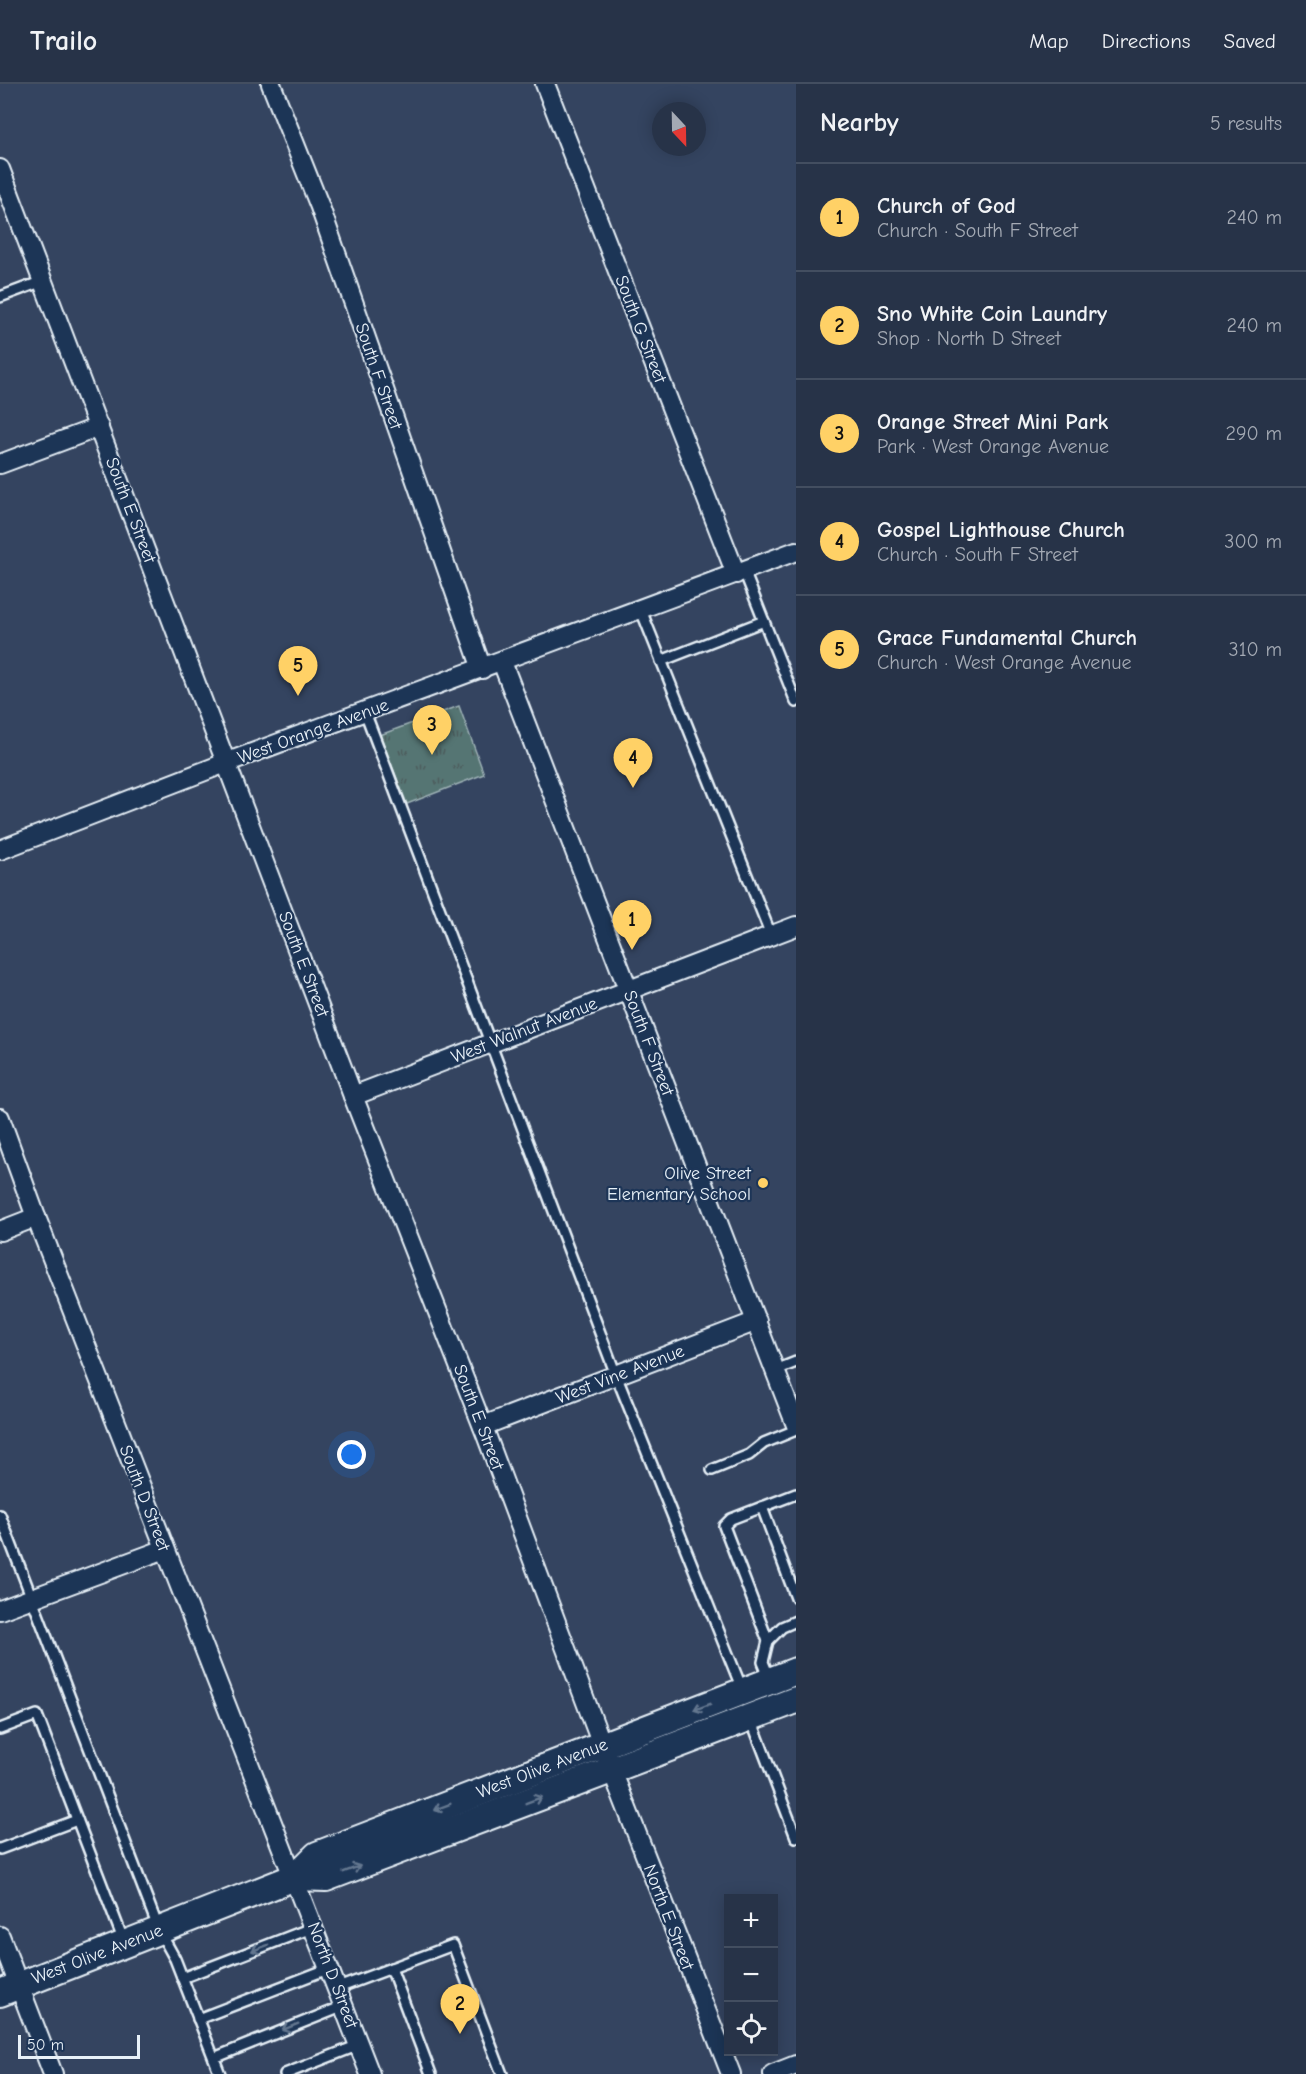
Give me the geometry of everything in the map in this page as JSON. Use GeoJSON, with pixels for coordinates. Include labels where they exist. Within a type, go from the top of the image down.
{"type":"FeatureCollection","features":[{"type":"Feature","properties":{"kind":"main road","name":"West Olive Avenue"},"geometry":{"type":"LineString","coordinates":[[9,1989],[295,1877],[327,1878],[607,1758],[743,1691],[796,1671]]}},
{"type":"Feature","properties":{"kind":"main road","name":"West Olive Avenue"},"geometry":{"type":"LineString","coordinates":[[607,1758],[751,1718],[796,1700]]}},
{"type":"Feature","properties":{"kind":"street","name":"South F Street"},"geometry":{"type":"LineString","coordinates":[[271,84],[320,207],[482,669]]}},
{"type":"Feature","properties":{"kind":"street","name":"South G Street"},"geometry":{"type":"LineString","coordinates":[[545,84],[740,573]]}},
{"type":"Feature","properties":{"kind":"street","name":"South E Street"},"geometry":{"type":"LineString","coordinates":[[0,169],[228,762],[353,1096],[483,1426],[607,1758]]}},
{"type":"Feature","properties":{"kind":"street"},"geometry":{"type":"LineString","coordinates":[[0,464],[99,427]]}},
{"type":"Feature","properties":{"kind":"street","name":"West Orange Avenue"},"geometry":{"type":"LineString","coordinates":[[0,850],[228,762],[796,551]]}},
{"type":"Feature","properties":{"kind":"street","name":"South F Street"},"geometry":{"type":"LineString","coordinates":[[502,662],[776,1370],[791,1394],[796,1425]]}},
{"type":"Feature","properties":{"kind":"street","name":"West Walnut Avenue"},"geometry":{"type":"LineString","coordinates":[[353,1096],[796,926]]}},
{"type":"Feature","properties":{"kind":"street","name":"South D Street"},"geometry":{"type":"LineString","coordinates":[[0,1118],[165,1549],[295,1877]]}},
{"type":"Feature","properties":{"kind":"street"},"geometry":{"type":"LineString","coordinates":[[0,1231],[36,1217]]}},
{"type":"Feature","properties":{"kind":"street","name":"West Vine Avenue"},"geometry":{"type":"LineString","coordinates":[[483,1426],[757,1321]]}},
{"type":"Feature","properties":{"kind":"street"},"geometry":{"type":"LineString","coordinates":[[0,1610],[165,1549]]}},
{"type":"Feature","properties":{"kind":"street","name":"North E Street"},"geometry":{"type":"LineString","coordinates":[[607,1758],[731,2074]]}},
{"type":"Feature","properties":{"kind":"street","name":"North D Street"},"geometry":{"type":"LineString","coordinates":[[295,1877],[370,2074]]}},
{"type":"Feature","properties":{"kind":"street"},"geometry":{"type":"LineString","coordinates":[[0,1936],[9,1989],[53,2074]]}},
{"type":"Feature","properties":{"kind":"street"},"geometry":{"type":"LineString","coordinates":[[773,2074],[796,2065]]}},
{"type":"Feature","properties":{"kind":"lane"},"geometry":{"type":"LineString","coordinates":[[0,297],[43,281]]}},
{"type":"Feature","properties":{"kind":"lane"},"geometry":{"type":"LineString","coordinates":[[740,573],[764,621],[796,702]]}},
{"type":"Feature","properties":{"kind":"lane"},"geometry":{"type":"LineString","coordinates":[[641,610],[771,935]]}},
{"type":"Feature","properties":{"kind":"lane"},"geometry":{"type":"LineString","coordinates":[[661,661],[764,621]]}},
{"type":"Feature","properties":{"kind":"lane"},"geometry":{"type":"LineString","coordinates":[[365,712],[616,1375],[743,1691]]}},
{"type":"Feature","properties":{"kind":"lane"},"geometry":{"type":"LineString","coordinates":[[776,1370],[796,1362]]}},
{"type":"Feature","properties":{"kind":"lane"},"geometry":{"type":"LineString","coordinates":[[712,1470],[749,1455],[764,1443],[796,1430]]}},
{"type":"Feature","properties":{"kind":"lane"},"geometry":{"type":"LineString","coordinates":[[771,1680],[764,1662],[768,1641],[724,1526],[731,1519],[796,1494]]}},
{"type":"Feature","properties":{"kind":"lane"},"geometry":{"type":"LineString","coordinates":[[762,1507],[796,1598]]}},
{"type":"Feature","properties":{"kind":"lane"},"geometry":{"type":"LineString","coordinates":[[0,1515],[159,1930],[182,1978],[220,2074]]}},
{"type":"Feature","properties":{"kind":"lane"},"geometry":{"type":"LineString","coordinates":[[768,1641],[782,1627],[796,1621]]}},
{"type":"Feature","properties":{"kind":"lane"},"geometry":{"type":"LineString","coordinates":[[0,1729],[37,1715],[125,1944]]}},
{"type":"Feature","properties":{"kind":"lane"},"geometry":{"type":"LineString","coordinates":[[751,1718],[796,1837]]}},
{"type":"Feature","properties":{"kind":"lane"},"geometry":{"type":"LineString","coordinates":[[0,1849],[77,1820]]}},
{"type":"Feature","properties":{"kind":"lane"},"geometry":{"type":"LineString","coordinates":[[182,1978],[314,1928]]}},
{"type":"Feature","properties":{"kind":"lane"},"geometry":{"type":"LineString","coordinates":[[214,2058],[341,1997],[391,1968],[453,1945],[502,2074]]}},
{"type":"Feature","properties":{"kind":"lane"},"geometry":{"type":"LineString","coordinates":[[198,2019],[330,1968]]}},
{"type":"Feature","properties":{"kind":"lane"},"geometry":{"type":"LineString","coordinates":[[391,1968],[431,2074]]}},
{"type":"Feature","properties":{"kind":"lane"},"geometry":{"type":"LineString","coordinates":[[285,2074],[359,2045]]}},
{"type":"Feature","properties":{"kind":"green space"},"geometry":{"type":"Polygon","coordinates":[[[459,706],[484,774],[407,804],[380,735],[459,706]]]}},
{"type":"Feature","properties":{"kind":"place","name":"Grace Fundamental Church"},"geometry":{"type":"Point","coordinates":[298,696]}},
{"type":"Feature","properties":{"kind":"place","name":"Orange Street Mini Park"},"geometry":{"type":"Point","coordinates":[432,755]}},
{"type":"Feature","properties":{"kind":"place","name":"Gospel Lighthouse Church"},"geometry":{"type":"Point","coordinates":[633,788]}},
{"type":"Feature","properties":{"kind":"place","name":"Church of God"},"geometry":{"type":"Point","coordinates":[632,950]}},
{"type":"Feature","properties":{"kind":"place","name":"Olive Street Elementary School"},"geometry":{"type":"Point","coordinates":[763,1183]}},
{"type":"Feature","properties":{"kind":"place","name":"Sno White Coin Laundry"},"geometry":{"type":"Point","coordinates":[460,2034]}}]}
